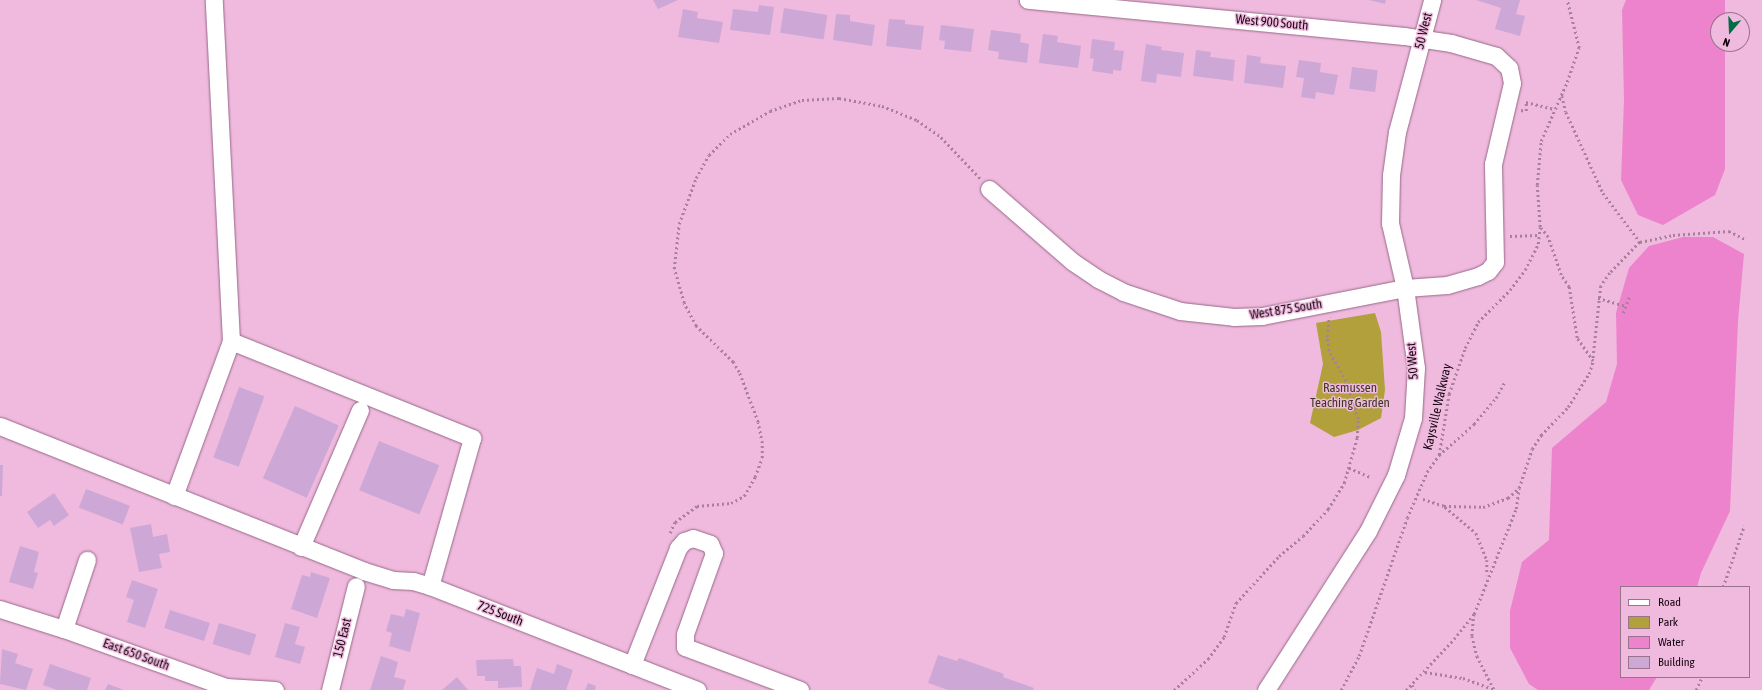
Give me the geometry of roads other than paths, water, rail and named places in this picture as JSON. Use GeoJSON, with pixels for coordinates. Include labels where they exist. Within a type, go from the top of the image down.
{"type":"FeatureCollection","features":[{"type":"Feature","properties":{"kind":"street"},"geometry":{"type":"LineString","coordinates":[[174,496],[231,341],[214,0]]}},
{"type":"Feature","properties":{"kind":"street","name":"West 900 South"},"geometry":{"type":"LineString","coordinates":[[1028,0],[1423,38],[1496,56],[1509,68],[1512,83],[1493,164],[1493,237]]}},
{"type":"Feature","properties":{"kind":"street","name":"50 West"},"geometry":{"type":"LineString","coordinates":[[1266,690],[1368,532],[1396,475],[1413,418],[1416,368],[1405,288],[1390,223],[1391,175],[1398,132],[1432,0]]}},
{"type":"Feature","properties":{"kind":"street","name":"West 875 South"},"geometry":{"type":"LineString","coordinates":[[989,189],[1073,262],[1098,279],[1156,305],[1180,311],[1234,317],[1262,316],[1405,288],[1447,285],[1488,271],[1496,262],[1493,237]]}},
{"type":"Feature","properties":{"kind":"street"},"geometry":{"type":"LineString","coordinates":[[231,341],[472,438],[430,586]]}},
{"type":"Feature","properties":{"kind":"street"},"geometry":{"type":"LineString","coordinates":[[301,547],[360,410]]}},
{"type":"Feature","properties":{"kind":"street","name":"725 South"},"geometry":{"type":"LineString","coordinates":[[0,426],[301,547],[386,578],[413,581],[430,586],[698,690]]}},
{"type":"Feature","properties":{"kind":"street"},"geometry":{"type":"LineString","coordinates":[[632,665],[676,555],[681,544],[688,538],[710,544],[714,553],[685,634],[685,647],[800,690]]}},
{"type":"Feature","properties":{"kind":"street"},"geometry":{"type":"LineString","coordinates":[[64,629],[87,560]]}},
{"type":"Feature","properties":{"kind":"street","name":"150 East"},"geometry":{"type":"LineString","coordinates":[[330,690],[356,586]]}},
{"type":"Feature","properties":{"kind":"street","name":"East 650 South"},"geometry":{"type":"LineString","coordinates":[[0,609],[64,629],[226,687],[275,690]]}},
{"type":"Feature","properties":{"kind":"water"},"geometry":{"type":"Polygon","coordinates":[[[1626,0],[1725,0],[1725,12],[1710,12],[1710,52],[1725,52],[1725,169],[1715,195],[1663,225],[1638,215],[1621,180],[1624,100],[1622,10],[1626,0]]]}},
{"type":"Feature","properties":{"kind":"water"},"geometry":{"type":"Polygon","coordinates":[[[1683,237],[1713,237],[1744,254],[1738,321],[1730,511],[1701,573],[1697,586],[1620,586],[1620,678],[1656,678],[1649,690],[1538,690],[1529,684],[1510,648],[1510,611],[1522,562],[1549,540],[1552,448],[1606,402],[1617,364],[1616,313],[1629,268],[1649,246],[1683,237]]]}},
{"type":"Feature","properties":{"kind":"park label","name":"Rasmussen Teaching Garden"},"geometry":{"type":"Point","coordinates":[1350,396]}}]}
